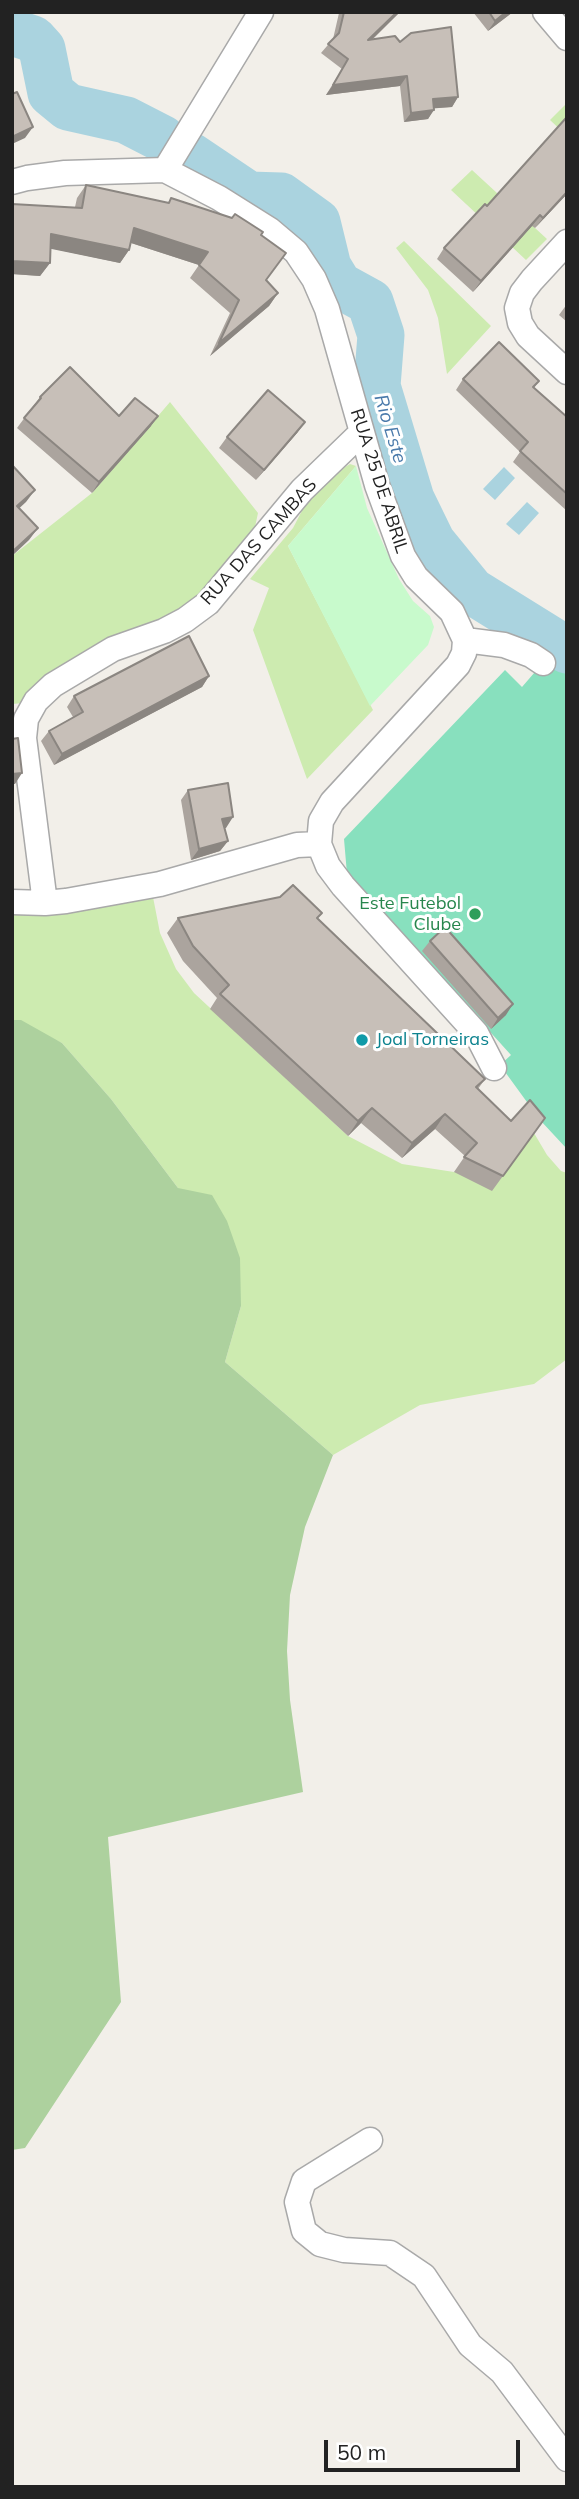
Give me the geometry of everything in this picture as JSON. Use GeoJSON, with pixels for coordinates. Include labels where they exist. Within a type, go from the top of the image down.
{"type":"FeatureCollection","features":[{"type":"Feature","properties":{"kind":"street"},"geometry":{"type":"LineString","coordinates":[[12,182],[65,173],[165,170],[261,12]]}},
{"type":"Feature","properties":{"kind":"street"},"geometry":{"type":"LineString","coordinates":[[545,12],[567,38]]}},
{"type":"Feature","properties":{"kind":"street","name":"RUA 25 DE ABRIL"},"geometry":{"type":"LineString","coordinates":[[165,170],[219,198],[270,230],[296,252],[327,309],[361,433],[403,556],[416,577],[452,612],[466,640]]}},
{"type":"Feature","properties":{"kind":"street"},"geometry":{"type":"LineString","coordinates":[[567,242],[531,280],[522,293],[517,308],[520,323],[528,336],[567,372]]}},
{"type":"Feature","properties":{"kind":"street","name":"RUA DAS CAMBAS"},"geometry":{"type":"LineString","coordinates":[[45,903],[24,738],[26,719],[36,701],[53,685],[113,649],[164,631],[186,620],[208,603],[302,490],[361,433]]}},
{"type":"Feature","properties":{"kind":"street"},"geometry":{"type":"LineString","coordinates":[[494,1068],[476,1033],[328,866],[319,844],[321,821],[332,802],[458,665],[466,640],[504,645],[531,655],[543,663]]}},
{"type":"Feature","properties":{"kind":"street"},"geometry":{"type":"LineString","coordinates":[[12,902],[45,903],[160,884],[276,850],[319,844]]}},
{"type":"Feature","properties":{"kind":"street"},"geometry":{"type":"LineString","coordinates":[[370,2140],[304,2182],[297,2202],[304,2231],[320,2244],[344,2250],[390,2253],[424,2276],[470,2345],[502,2372],[567,2459]]}},
{"type":"Feature","properties":{"kind":"green space"},"geometry":{"type":"Polygon","coordinates":[[[567,103],[567,136],[550,120],[567,103]]]}},
{"type":"Feature","properties":{"kind":"green space"},"geometry":{"type":"Polygon","coordinates":[[[472,170],[547,239],[526,260],[451,190],[472,170]]]}},
{"type":"Feature","properties":{"kind":"green space"},"geometry":{"type":"Polygon","coordinates":[[[404,241],[491,326],[447,374],[438,318],[428,290],[396,248],[404,241]]]}},
{"type":"Feature","properties":{"kind":"green space"},"geometry":{"type":"Polygon","coordinates":[[[170,402],[258,513],[255,527],[209,593],[181,612],[51,672],[24,703],[12,704],[12,556],[92,493],[170,402]]]}},
{"type":"Feature","properties":{"kind":"green space"},"geometry":{"type":"Polygon","coordinates":[[[350,464],[356,466],[288,546],[373,710],[307,779],[253,630],[269,588],[250,579],[293,528],[306,503],[350,464]]]}},
{"type":"Feature","properties":{"kind":"green space"},"geometry":{"type":"Polygon","coordinates":[[[356,466],[367,508],[399,579],[413,601],[430,616],[434,627],[428,645],[370,706],[288,546],[356,466]]]}},
{"type":"Feature","properties":{"kind":"green space","name":"Este Futebol Clube"},"geometry":{"type":"Polygon","coordinates":[[[553,651],[567,662],[567,1149],[540,1120],[500,1065],[511,1055],[347,874],[344,839],[505,670],[522,687],[553,651]]]}},
{"type":"Feature","properties":{"kind":"green space"},"geometry":{"type":"Polygon","coordinates":[[[153,897],[160,933],[176,969],[194,993],[348,1136],[402,1164],[454,1172],[534,1133],[547,1155],[561,1171],[567,1173],[567,1359],[534,1384],[420,1405],[333,1455],[225,1362],[241,1306],[178,1188],[111,1099],[62,1043],[12,1020],[12,912],[51,915],[153,897]]]}},
{"type":"Feature","properties":{"kind":"green space"},"geometry":{"type":"Polygon","coordinates":[[[12,1020],[21,1020],[62,1043],[111,1099],[178,1188],[212,1195],[227,1221],[240,1258],[241,1306],[225,1362],[333,1455],[305,1527],[290,1595],[287,1651],[290,1700],[303,1792],[108,1837],[121,2002],[25,2148],[12,2150],[12,1020]]]}},
{"type":"Feature","properties":{"kind":"water"},"geometry":{"type":"Polygon","coordinates":[[[504,467],[515,478],[495,500],[483,489],[504,467]]]}},
{"type":"Feature","properties":{"kind":"water"},"geometry":{"type":"Polygon","coordinates":[[[527,502],[539,513],[519,535],[506,524],[527,502]]]}},
{"type":"Feature","properties":{"kind":"building"},"geometry":{"type":"Polygon","coordinates":[[[344,12],[397,12],[368,40],[395,36],[400,42],[411,33],[451,27],[458,97],[433,99],[434,110],[411,113],[407,76],[333,85],[348,59],[328,44],[339,33],[344,12]]]}},
{"type":"Feature","properties":{"kind":"building"},"geometry":{"type":"Polygon","coordinates":[[[489,12],[506,12],[495,21],[489,12]]]}},
{"type":"Feature","properties":{"kind":"building"},"geometry":{"type":"Polygon","coordinates":[[[17,92],[33,127],[12,137],[12,94],[17,92]]]}},
{"type":"Feature","properties":{"kind":"building"},"geometry":{"type":"Polygon","coordinates":[[[566,118],[567,192],[543,218],[540,215],[481,281],[444,248],[485,204],[487,206],[566,118]]]}},
{"type":"Feature","properties":{"kind":"building"},"geometry":{"type":"Polygon","coordinates":[[[86,185],[169,203],[171,198],[232,218],[235,214],[263,232],[261,235],[286,253],[266,280],[278,293],[219,343],[239,300],[199,265],[208,252],[134,228],[129,250],[51,234],[50,263],[12,261],[12,204],[82,208],[86,185]]]}},
{"type":"Feature","properties":{"kind":"building"},"geometry":{"type":"Polygon","coordinates":[[[499,342],[539,381],[533,387],[567,417],[567,494],[520,451],[528,442],[463,379],[499,342]]]}},
{"type":"Feature","properties":{"kind":"building"},"geometry":{"type":"Polygon","coordinates":[[[70,367],[119,416],[135,398],[158,416],[99,482],[24,418],[40,397],[70,367]]]}},
{"type":"Feature","properties":{"kind":"building"},"geometry":{"type":"Polygon","coordinates":[[[268,390],[305,422],[264,470],[227,437],[268,390]]]}},
{"type":"Feature","properties":{"kind":"building"},"geometry":{"type":"Polygon","coordinates":[[[12,465],[35,490],[17,506],[38,528],[12,552],[12,465]]]}},
{"type":"Feature","properties":{"kind":"building"},"geometry":{"type":"Polygon","coordinates":[[[189,636],[209,676],[62,754],[49,731],[83,712],[74,696],[189,636]]]}},
{"type":"Feature","properties":{"kind":"building"},"geometry":{"type":"Polygon","coordinates":[[[18,738],[22,773],[12,774],[12,739],[18,738]]]}},
{"type":"Feature","properties":{"kind":"building"},"geometry":{"type":"Polygon","coordinates":[[[228,783],[233,817],[222,819],[228,841],[199,849],[188,790],[228,783]]]}},
{"type":"Feature","properties":{"kind":"building"},"geometry":{"type":"Polygon","coordinates":[[[293,885],[322,913],[317,918],[485,1079],[476,1087],[511,1121],[530,1100],[545,1118],[503,1176],[464,1157],[477,1143],[445,1114],[412,1143],[372,1108],[358,1121],[220,994],[229,985],[193,946],[178,918],[280,897],[293,885]]]}},
{"type":"Feature","properties":{"kind":"building"},"geometry":{"type":"Polygon","coordinates":[[[445,927],[513,1004],[498,1018],[430,941],[445,927]]]}},
{"type":"Feature","properties":{"kind":"waterway","name":"Rio Este"},"geometry":{"type":"LineString","coordinates":[[12,32],[33,39],[42,49],[51,93],[68,107],[126,120],[163,139]]}},
{"type":"Feature","properties":{"kind":"waterway","name":"Rio Este"},"geometry":{"type":"LineString","coordinates":[[191,156],[249,195],[281,196],[317,222],[328,267],[339,285],[370,302],[381,335],[377,386],[411,499],[432,542],[472,591],[567,650]]}},
{"type":"Feature","properties":{"kind":"place","name":"Este Futebol Clube"},"geometry":{"type":"Point","coordinates":[475,914]}},
{"type":"Feature","properties":{"kind":"place","name":"Joal Torneiras"},"geometry":{"type":"Point","coordinates":[362,1040]}}]}
